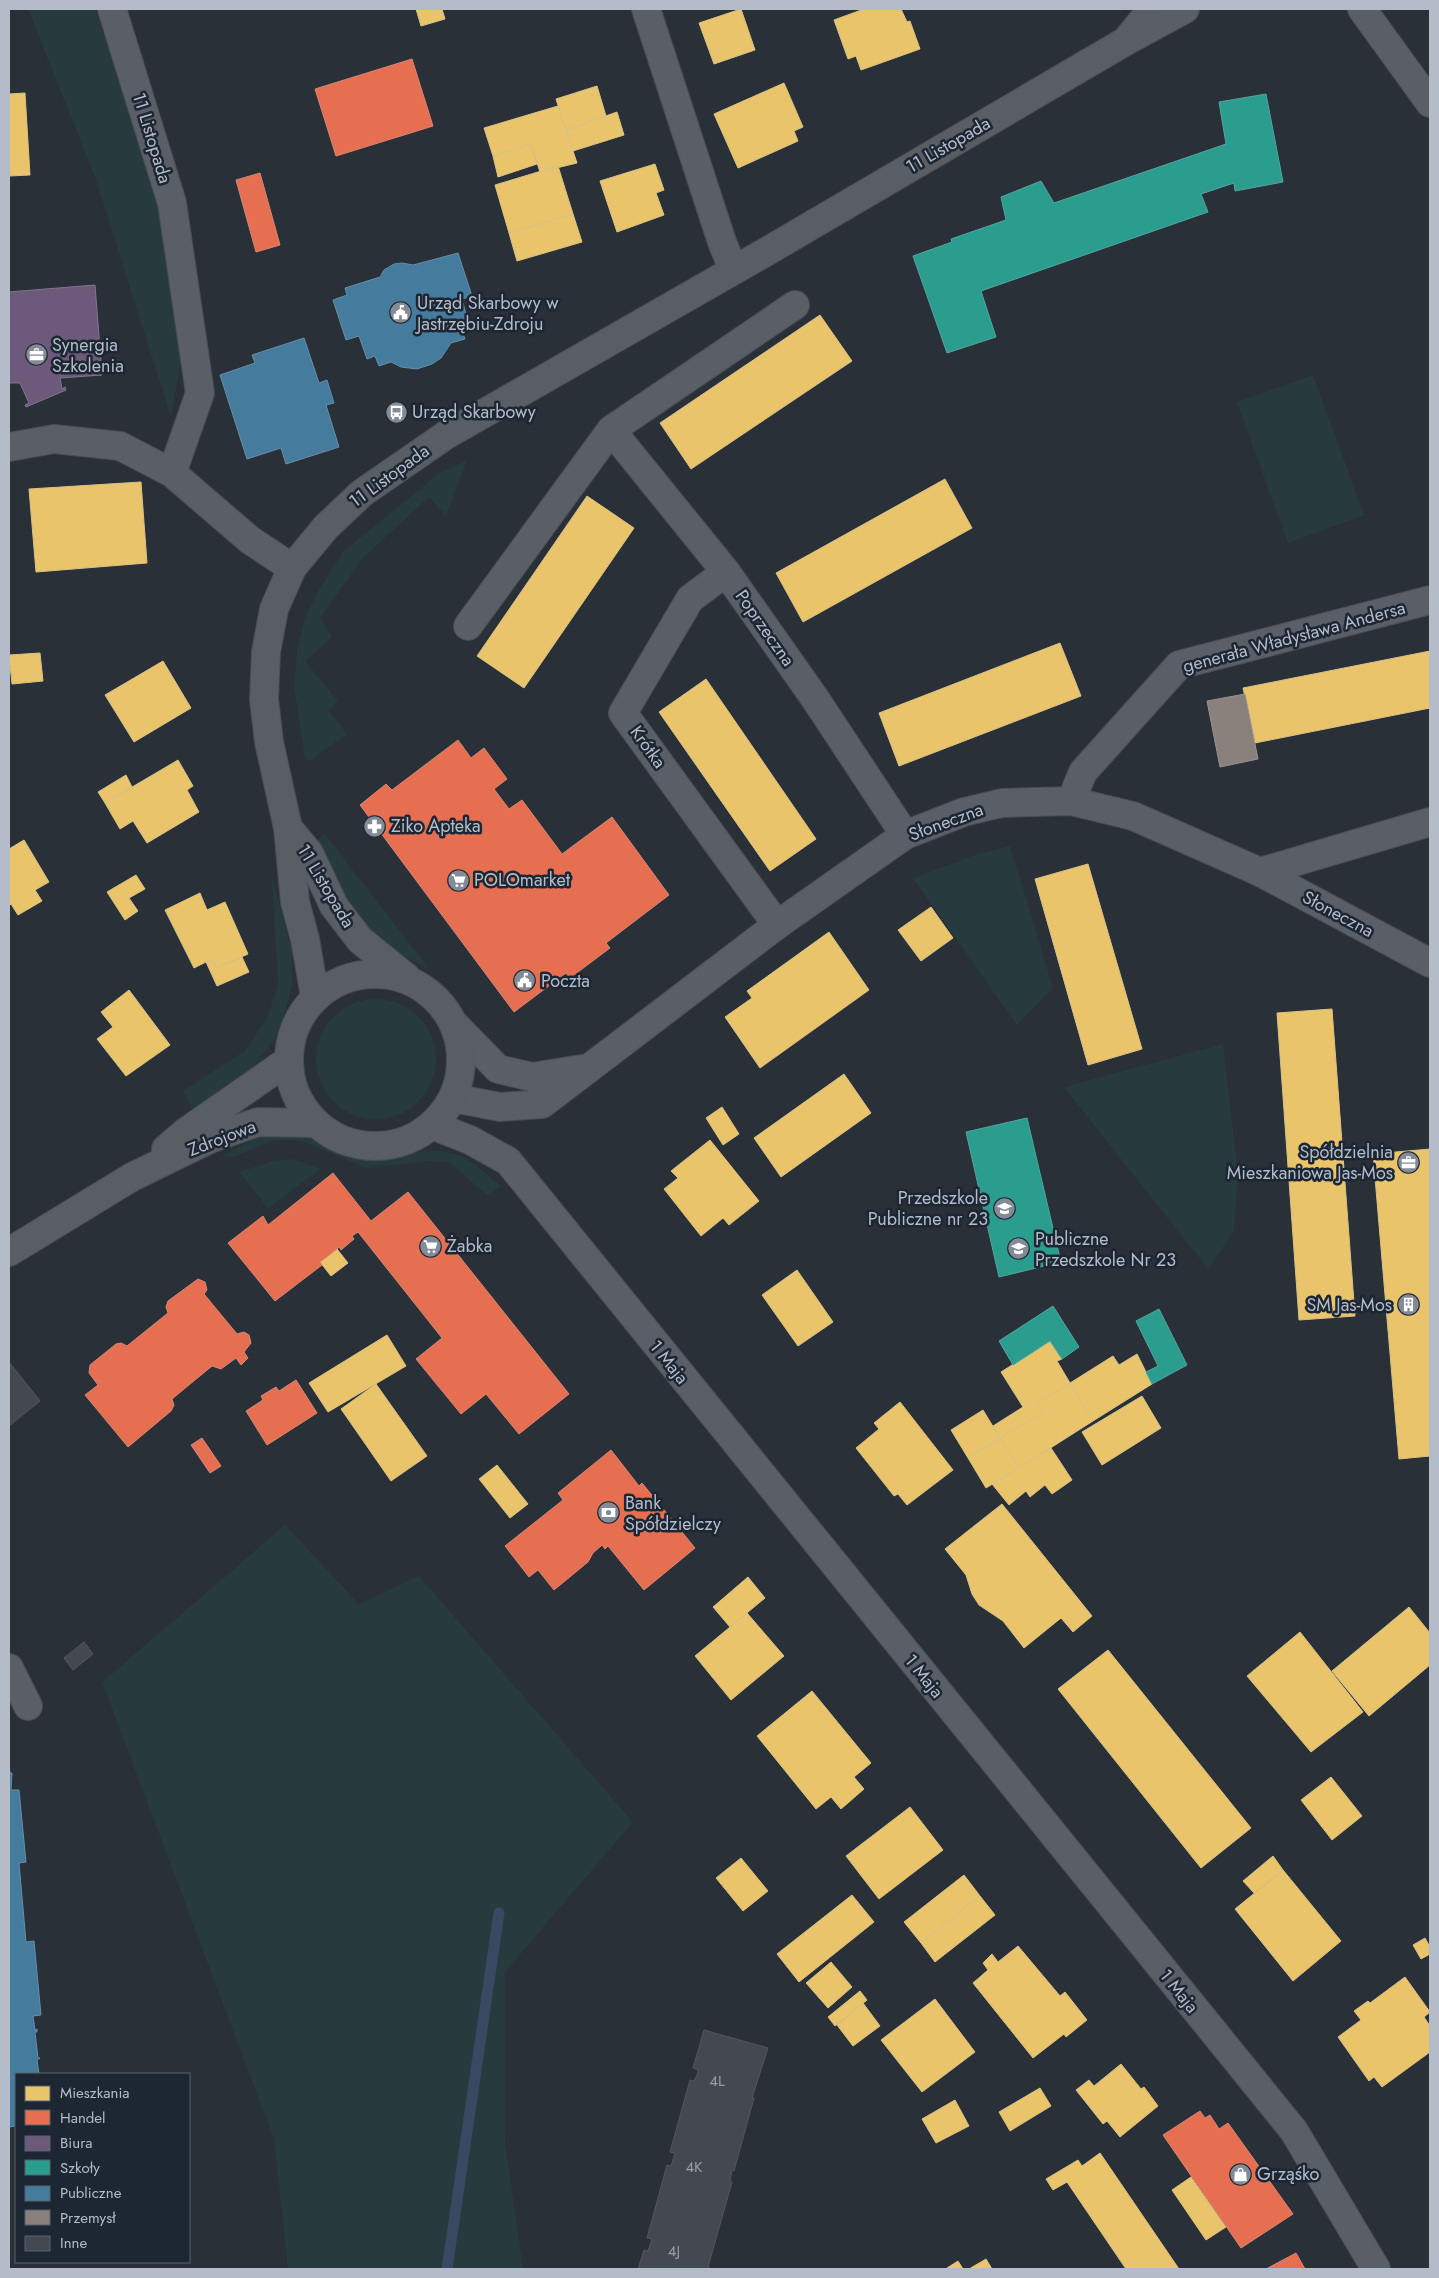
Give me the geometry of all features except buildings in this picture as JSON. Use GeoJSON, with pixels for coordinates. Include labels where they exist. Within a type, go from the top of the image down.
{"type":"FeatureCollection","features":[{"type":"Feature","properties":{"kind":"main road","name":"11 Listopada"},"geometry":{"type":"LineString","coordinates":[[316,998],[305,939],[295,902],[288,828],[269,742],[264,699],[266,652],[274,608],[292,568],[326,527],[362,493],[446,435],[734,270],[1126,41],[1152,9]]}},
{"type":"Feature","properties":{"kind":"main road","name":"11 Listopada"},"geometry":{"type":"LineString","coordinates":[[288,828],[309,853],[334,906],[360,940],[410,981]]}},
{"type":"Feature","properties":{"kind":"main road"},"geometry":{"type":"LineString","coordinates":[[386,974],[410,981],[428,992],[438,1001],[454,1024],[461,1049],[460,1074],[453,1098],[432,1125],[411,1139],[386,1146],[361,1145],[337,1138],[316,1123],[302,1105],[292,1084],[289,1060],[292,1037],[301,1016],[316,998],[336,982],[360,975],[386,974]]}},
{"type":"Feature","properties":{"kind":"main road","name":"Zdrojowa"},"geometry":{"type":"LineString","coordinates":[[132,1177],[187,1131],[289,1060]]}},
{"type":"Feature","properties":{"kind":"main road","name":"Zdrojowa"},"geometry":{"type":"LineString","coordinates":[[9,1252],[132,1177],[212,1138],[258,1122],[316,1123]]}},
{"type":"Feature","properties":{"kind":"street","name":"11 Listopada"},"geometry":{"type":"LineString","coordinates":[[112,9],[172,202],[200,393],[172,473]]}},
{"type":"Feature","properties":{"kind":"street"},"geometry":{"type":"LineString","coordinates":[[646,9],[722,242],[734,270]]}},
{"type":"Feature","properties":{"kind":"street"},"geometry":{"type":"LineString","coordinates":[[1126,41],[1185,9]]}},
{"type":"Feature","properties":{"kind":"street"},"geometry":{"type":"LineString","coordinates":[[1362,9],[1430,103]]}},
{"type":"Feature","properties":{"kind":"street"},"geometry":{"type":"LineString","coordinates":[[468,626],[611,430],[795,305]]}},
{"type":"Feature","properties":{"kind":"street","name":"Poprzeczna"},"geometry":{"type":"LineString","coordinates":[[611,430],[726,572],[816,700],[906,835]]}},
{"type":"Feature","properties":{"kind":"street"},"geometry":{"type":"LineString","coordinates":[[9,447],[54,439],[120,446],[172,473],[250,540],[292,568]]}},
{"type":"Feature","properties":{"kind":"street","name":"Krótka"},"geometry":{"type":"LineString","coordinates":[[726,572],[690,599],[624,713],[777,926]]}},
{"type":"Feature","properties":{"kind":"street","name":"generała Władysława Andersa"},"geometry":{"type":"LineString","coordinates":[[1071,801],[1083,772],[1179,665],[1430,600]]}},
{"type":"Feature","properties":{"kind":"street","name":"Słoneczna"},"geometry":{"type":"LineString","coordinates":[[453,1098],[500,1107],[542,1104],[677,1001],[738,958],[777,926],[906,835],[964,812],[1002,803],[1071,801],[1133,816],[1260,872],[1430,963]]}},
{"type":"Feature","properties":{"kind":"street"},"geometry":{"type":"LineString","coordinates":[[1260,872],[1430,822]]}},
{"type":"Feature","properties":{"kind":"street","name":"Słoneczna"},"geometry":{"type":"LineString","coordinates":[[454,1024],[498,1069],[532,1076],[589,1068]]}},
{"type":"Feature","properties":{"kind":"street","name":"1 Maja"},"geometry":{"type":"LineString","coordinates":[[432,1125],[470,1140],[508,1161],[1294,2131],[1376,2269]]}},
{"type":"Feature","properties":{"kind":"street"},"geometry":{"type":"LineString","coordinates":[[9,1668],[28,1706]]}},
{"type":"Feature","properties":{"kind":"green space"},"geometry":{"type":"Polygon","coordinates":[[[28,9],[95,9],[137,128],[156,191],[183,348],[171,417],[95,177],[28,9]]]}},
{"type":"Feature","properties":{"kind":"green space"},"geometry":{"type":"Polygon","coordinates":[[[1313,375],[1364,515],[1288,543],[1237,402],[1313,375]]]}},
{"type":"Feature","properties":{"kind":"green space"},"geometry":{"type":"Polygon","coordinates":[[[467,460],[446,516],[429,497],[363,558],[320,618],[332,637],[305,661],[338,701],[328,710],[347,734],[310,761],[305,759],[294,686],[297,651],[304,620],[320,588],[343,552],[438,474],[467,460]]]}},
{"type":"Feature","properties":{"kind":"green space"},"geometry":{"type":"Polygon","coordinates":[[[325,834],[430,970],[383,944],[361,924],[343,898],[316,842],[325,834]]]}},
{"type":"Feature","properties":{"kind":"green space"},"geometry":{"type":"Polygon","coordinates":[[[1010,846],[1053,988],[1017,1025],[913,878],[978,854],[1010,846]]]}},
{"type":"Feature","properties":{"kind":"green space"},"geometry":{"type":"Polygon","coordinates":[[[272,878],[292,951],[292,985],[285,1012],[275,1039],[253,1067],[196,1118],[183,1091],[245,1051],[268,1016],[278,984],[272,878]]]}},
{"type":"Feature","properties":{"kind":"green space"},"geometry":{"type":"Polygon","coordinates":[[[376,999],[399,1003],[419,1016],[432,1036],[436,1059],[432,1082],[419,1102],[399,1115],[376,1119],[353,1115],[333,1102],[320,1082],[316,1059],[320,1036],[333,1016],[353,1003],[376,999]]]}},
{"type":"Feature","properties":{"kind":"green space"},"geometry":{"type":"Polygon","coordinates":[[[1223,1044],[1238,1173],[1234,1231],[1208,1269],[1064,1087],[1223,1044]]]}},
{"type":"Feature","properties":{"kind":"green space"},"geometry":{"type":"Polygon","coordinates":[[[303,1132],[339,1152],[365,1158],[420,1152],[447,1152],[466,1159],[501,1186],[488,1196],[449,1162],[430,1161],[367,1168],[299,1140],[274,1140],[233,1157],[223,1155],[265,1134],[303,1132]]]}},
{"type":"Feature","properties":{"kind":"green space"},"geometry":{"type":"Polygon","coordinates":[[[292,1159],[321,1169],[268,1208],[239,1172],[273,1161],[292,1159]]]}},
{"type":"Feature","properties":{"kind":"green space"},"geometry":{"type":"Polygon","coordinates":[[[285,1525],[359,1604],[419,1576],[633,1822],[505,1972],[505,2141],[523,2269],[288,2269],[274,2139],[102,1682],[285,1525]]]}},
{"type":"Feature","properties":{"kind":"waterway"},"geometry":{"type":"LineString","coordinates":[[447,2269],[499,1913]]}},
{"type":"Feature","properties":{"kind":"place","name":"Urząd Skarbowy w Jastrzębiu-Zdroju"},"geometry":{"type":"Point","coordinates":[401,313]}},
{"type":"Feature","properties":{"kind":"place","name":"Synergia Szkolenia"},"geometry":{"type":"Point","coordinates":[36,355]}},
{"type":"Feature","properties":{"kind":"place","name":"Urząd Skarbowy"},"geometry":{"type":"Point","coordinates":[396,412]}},
{"type":"Feature","properties":{"kind":"place","name":"Ziko Apteka"},"geometry":{"type":"Point","coordinates":[375,826]}},
{"type":"Feature","properties":{"kind":"place","name":"POLOmarket"},"geometry":{"type":"Point","coordinates":[458,880]}},
{"type":"Feature","properties":{"kind":"place","name":"Poczta"},"geometry":{"type":"Point","coordinates":[525,981]}},
{"type":"Feature","properties":{"kind":"place","name":"Spółdzielnia Mieszkaniowa Jas-Mos"},"geometry":{"type":"Point","coordinates":[1409,1162]}},
{"type":"Feature","properties":{"kind":"place","name":"Przedszkole Publiczne nr 23"},"geometry":{"type":"Point","coordinates":[1004,1208]}},
{"type":"Feature","properties":{"kind":"place","name":"Żabka"},"geometry":{"type":"Point","coordinates":[431,1246]}},
{"type":"Feature","properties":{"kind":"place","name":"Publiczne Przedszkole Nr 23"},"geometry":{"type":"Point","coordinates":[1019,1249]}},
{"type":"Feature","properties":{"kind":"place","name":"SM Jas-Mos"},"geometry":{"type":"Point","coordinates":[1408,1305]}},
{"type":"Feature","properties":{"kind":"place","name":"Bank Spółdzielczy"},"geometry":{"type":"Point","coordinates":[609,1513]}},
{"type":"Feature","properties":{"kind":"place","name":"Grząśko"},"geometry":{"type":"Point","coordinates":[1241,2174]}}]}
